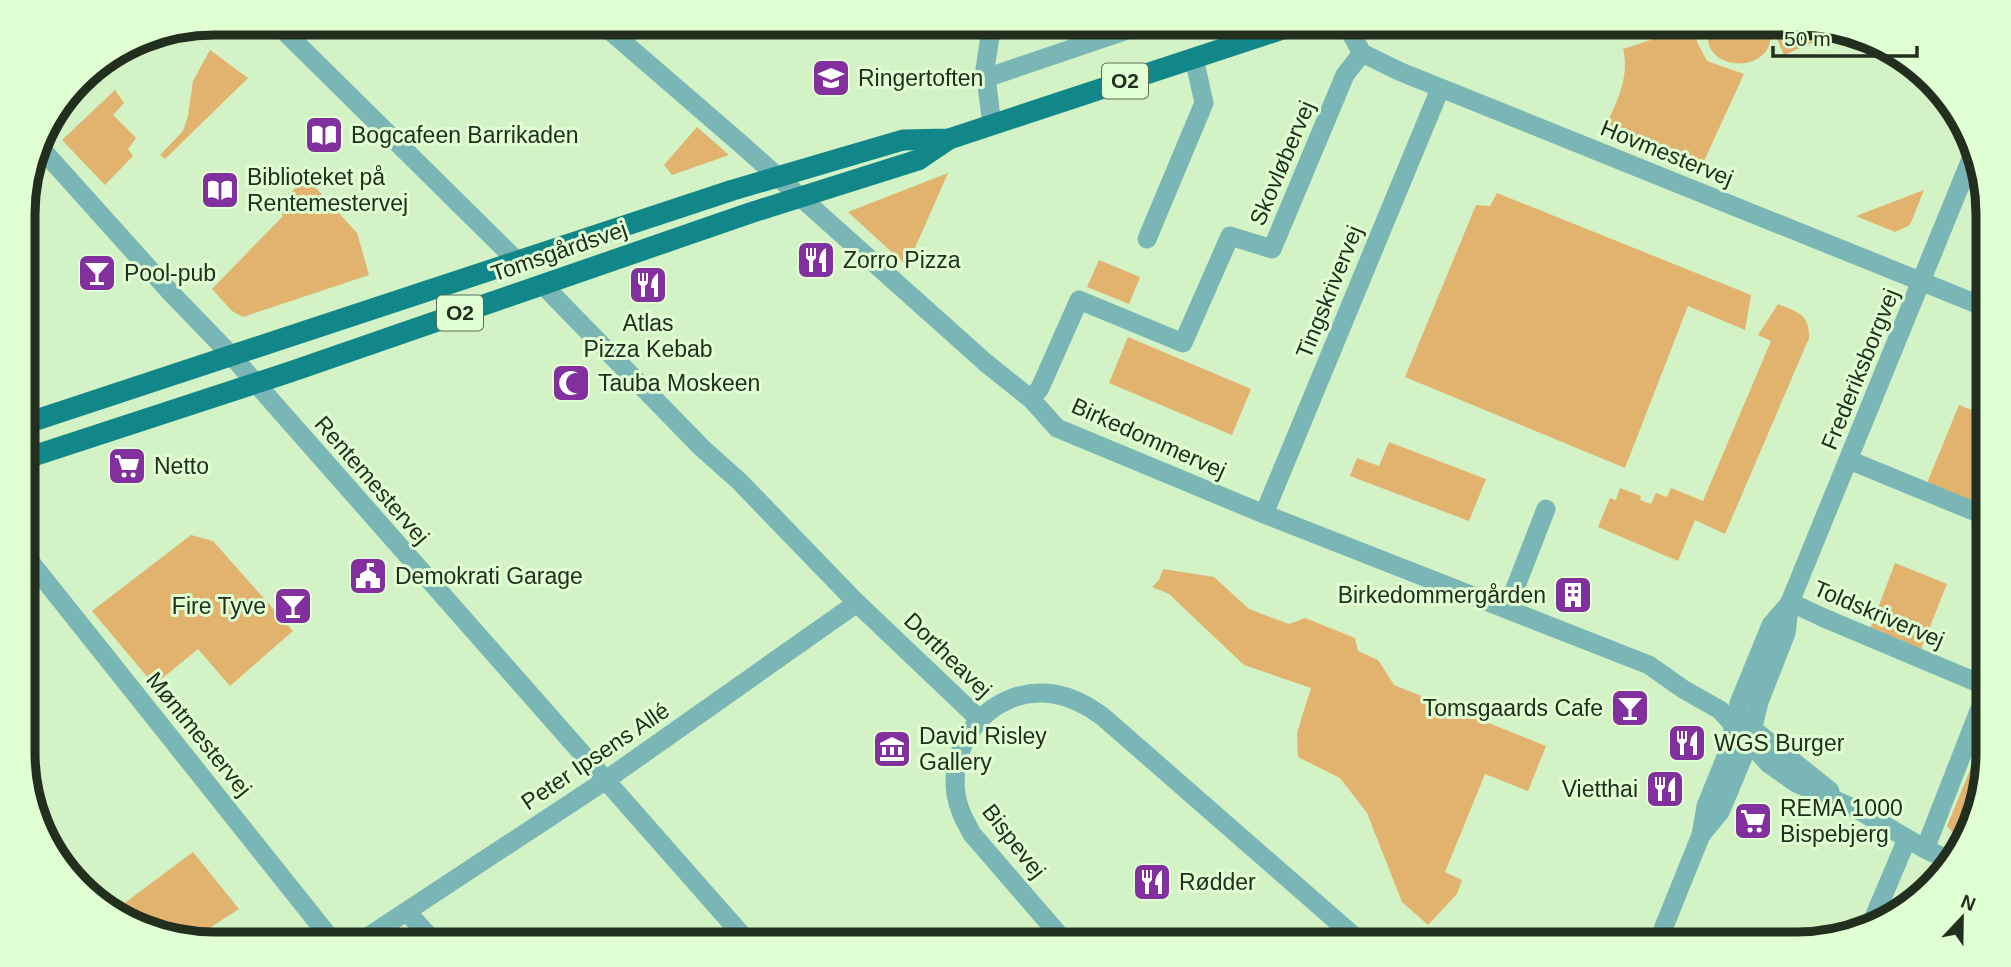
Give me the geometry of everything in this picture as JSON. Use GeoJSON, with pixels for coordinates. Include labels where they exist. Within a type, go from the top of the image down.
{"type":"FeatureCollection","features":[{"type":"Feature","properties":{"kind":"main road","name":"Tomsgårdsvej"},"geometry":{"type":"LineString","coordinates":[[35,455],[799,197],[918,160],[949,139],[1194,58],[1252,35]]}},
{"type":"Feature","properties":{"kind":"main road","name":"Tomsgårdsvej"},"geometry":{"type":"LineString","coordinates":[[35,420],[733,190],[902,140],[949,139]]}},
{"type":"Feature","properties":{"kind":"street"},"geometry":{"type":"LineString","coordinates":[[288,35],[518,262]]}},
{"type":"Feature","properties":{"kind":"street","name":"Birkedommervej"},"geometry":{"type":"LineString","coordinates":[[620,35],[986,363],[1031,399],[1057,428],[1264,514],[1649,665],[1720,710],[1745,733],[1769,764],[1796,783],[1847,805],[1942,857]]}},
{"type":"Feature","properties":{"kind":"street"},"geometry":{"type":"LineString","coordinates":[[990,35],[985,69],[992,125]]}},
{"type":"Feature","properties":{"kind":"street"},"geometry":{"type":"LineString","coordinates":[[986,78],[1113,35]]}},
{"type":"Feature","properties":{"kind":"street"},"geometry":{"type":"LineString","coordinates":[[1352,35],[1362,53]]}},
{"type":"Feature","properties":{"kind":"street","name":"Hovmestervej"},"geometry":{"type":"LineString","coordinates":[[1362,53],[1440,89],[1976,304]]}},
{"type":"Feature","properties":{"kind":"street","name":"Skovløbervej"},"geometry":{"type":"LineString","coordinates":[[1031,399],[1040,388],[1079,300],[1184,343],[1230,236],[1272,249],[1345,75],[1362,53]]}},
{"type":"Feature","properties":{"kind":"street"},"geometry":{"type":"LineString","coordinates":[[1147,239],[1204,103],[1194,58]]}},
{"type":"Feature","properties":{"kind":"street","name":"Tingskrivervej"},"geometry":{"type":"LineString","coordinates":[[1264,514],[1440,89]]}},
{"type":"Feature","properties":{"kind":"street","name":"Rentemestervej"},"geometry":{"type":"LineString","coordinates":[[46,154],[171,293],[231,355],[739,932]]}},
{"type":"Feature","properties":{"kind":"street","name":"Frederiksborgvej"},"geometry":{"type":"LineString","coordinates":[[1662,932],[1701,835],[1706,806],[1728,752],[1745,733],[1739,703],[1772,625],[1790,602],[1969,165]]}},
{"type":"Feature","properties":{"kind":"street","name":"Dortheavej"},"geometry":{"type":"LineString","coordinates":[[543,285],[702,448],[758,499],[857,603],[979,719],[1011,698],[1031,693],[1052,693],[1088,705],[1349,932]]}},
{"type":"Feature","properties":{"kind":"street"},"geometry":{"type":"LineString","coordinates":[[1849,460],[1976,512]]}},
{"type":"Feature","properties":{"kind":"street"},"geometry":{"type":"LineString","coordinates":[[1507,609],[1546,509]]}},
{"type":"Feature","properties":{"kind":"street","name":"Møntmestervej"},"geometry":{"type":"LineString","coordinates":[[35,568],[325,932]]}},
{"type":"Feature","properties":{"kind":"street","name":"Toldskrivervej"},"geometry":{"type":"LineString","coordinates":[[1790,602],[1976,682]]}},
{"type":"Feature","properties":{"kind":"street","name":"Peter Ipsens Allé"},"geometry":{"type":"LineString","coordinates":[[376,932],[606,780],[857,603]]}},
{"type":"Feature","properties":{"kind":"street"},"geometry":{"type":"LineString","coordinates":[[1925,849],[1976,718]]}},
{"type":"Feature","properties":{"kind":"street","name":"Bispevej"},"geometry":{"type":"LineString","coordinates":[[979,719],[965,737],[958,756],[956,795],[961,814],[972,834],[1057,932]]}},
{"type":"Feature","properties":{"kind":"street"},"geometry":{"type":"LineString","coordinates":[[1876,913],[1908,839]]}},
{"type":"Feature","properties":{"kind":"street"},"geometry":{"type":"LineString","coordinates":[[407,912],[425,932]]}},
{"type":"Feature","properties":{"kind":"shaded area"},"geometry":{"type":"Polygon","coordinates":[[[1666,35],[1696,35],[1707,61],[1744,74],[1703,163],[1606,126],[1624,79],[1623,49],[1666,35]]]}},
{"type":"Feature","properties":{"kind":"shaded area"},"geometry":{"type":"Polygon","coordinates":[[[1709,35],[1769,35],[1770,40],[1764,53],[1753,61],[1739,64],[1725,61],[1714,54],[1708,41],[1709,35]]]}},
{"type":"Feature","properties":{"kind":"shaded area"},"geometry":{"type":"Polygon","coordinates":[[[1775,35],[1824,38],[1784,55],[1775,35]]]}},
{"type":"Feature","properties":{"kind":"shaded area"},"geometry":{"type":"Polygon","coordinates":[[[210,50],[248,78],[165,159],[160,155],[183,131],[193,81],[210,50]]]}},
{"type":"Feature","properties":{"kind":"shaded area"},"geometry":{"type":"Polygon","coordinates":[[[115,90],[124,103],[113,115],[136,138],[128,149],[133,156],[105,185],[62,140],[115,90]]]}},
{"type":"Feature","properties":{"kind":"shaded area"},"geometry":{"type":"Polygon","coordinates":[[[697,127],[729,155],[672,175],[664,165],[697,127]]]}},
{"type":"Feature","properties":{"kind":"shaded area"},"geometry":{"type":"Polygon","coordinates":[[[948,173],[907,266],[848,212],[948,173]]]}},
{"type":"Feature","properties":{"kind":"shaded area"},"geometry":{"type":"Polygon","coordinates":[[[306,177],[357,233],[369,275],[243,317],[232,311],[212,289],[283,216],[276,208],[306,177]]]}},
{"type":"Feature","properties":{"kind":"shaded area"},"geometry":{"type":"Polygon","coordinates":[[[1924,190],[1910,225],[1895,232],[1856,216],[1924,190]]]}},
{"type":"Feature","properties":{"kind":"shaded area"},"geometry":{"type":"Polygon","coordinates":[[[1497,193],[1751,295],[1745,330],[1688,306],[1625,468],[1405,377],[1476,205],[1490,206],[1497,193]]]}},
{"type":"Feature","properties":{"kind":"shaded area"},"geometry":{"type":"Polygon","coordinates":[[[1099,260],[1140,277],[1129,304],[1087,287],[1099,260]]]}},
{"type":"Feature","properties":{"kind":"shaded area"},"geometry":{"type":"Polygon","coordinates":[[[1778,304],[1805,319],[1809,338],[1725,534],[1695,520],[1678,561],[1598,527],[1610,498],[1616,500],[1620,488],[1641,496],[1640,500],[1651,504],[1656,493],[1667,497],[1671,488],[1703,501],[1771,341],[1758,335],[1778,304]]]}},
{"type":"Feature","properties":{"kind":"shaded area"},"geometry":{"type":"Polygon","coordinates":[[[1128,337],[1251,389],[1232,435],[1109,383],[1128,337]]]}},
{"type":"Feature","properties":{"kind":"shaded area"},"geometry":{"type":"Polygon","coordinates":[[[1959,405],[1976,412],[1974,503],[1927,483],[1959,405]]]}},
{"type":"Feature","properties":{"kind":"shaded area"},"geometry":{"type":"Polygon","coordinates":[[[1389,442],[1486,479],[1469,521],[1350,476],[1357,458],[1379,466],[1389,442]]]}},
{"type":"Feature","properties":{"kind":"shaded area"},"geometry":{"type":"Polygon","coordinates":[[[191,535],[213,541],[293,631],[230,686],[198,649],[154,685],[92,611],[191,535]]]}},
{"type":"Feature","properties":{"kind":"shaded area"},"geometry":{"type":"Polygon","coordinates":[[[1895,563],[1947,584],[1921,649],[1870,629],[1895,563]]]}},
{"type":"Feature","properties":{"kind":"shaded area"},"geometry":{"type":"Polygon","coordinates":[[[1163,569],[1214,577],[1249,609],[1289,624],[1305,618],[1355,638],[1358,651],[1378,660],[1394,685],[1546,746],[1528,791],[1485,774],[1445,872],[1462,880],[1457,894],[1428,925],[1402,902],[1367,813],[1340,778],[1298,757],[1297,733],[1311,688],[1244,665],[1169,594],[1152,587],[1159,580],[1163,569]]]}},
{"type":"Feature","properties":{"kind":"shaded area"},"geometry":{"type":"Polygon","coordinates":[[[1975,758],[1973,788],[1955,836],[1947,826],[1975,758]]]}},
{"type":"Feature","properties":{"kind":"shaded area"},"geometry":{"type":"Polygon","coordinates":[[[193,852],[239,909],[204,931],[168,926],[121,906],[193,852]]]}},
{"type":"Feature","properties":{"kind":"place","name":"Ringertoften"},"geometry":{"type":"Point","coordinates":[831,78]}},
{"type":"Feature","properties":{"kind":"place","name":"Bogcafeen Barrikaden"},"geometry":{"type":"Point","coordinates":[324,135]}},
{"type":"Feature","properties":{"kind":"place","name":"Biblioteket på Rentemestervej"},"geometry":{"type":"Point","coordinates":[220,190]}},
{"type":"Feature","properties":{"kind":"place","name":"Zorro Pizza"},"geometry":{"type":"Point","coordinates":[816,260]}},
{"type":"Feature","properties":{"kind":"place","name":"Pool-pub"},"geometry":{"type":"Point","coordinates":[97,273]}},
{"type":"Feature","properties":{"kind":"place","name":"Atlas Pizza Kebab"},"geometry":{"type":"Point","coordinates":[648,285]}},
{"type":"Feature","properties":{"kind":"place","name":"Tauba Moskeen"},"geometry":{"type":"Point","coordinates":[571,383]}},
{"type":"Feature","properties":{"kind":"place","name":"Netto"},"geometry":{"type":"Point","coordinates":[127,466]}},
{"type":"Feature","properties":{"kind":"place","name":"Demokrati Garage"},"geometry":{"type":"Point","coordinates":[368,576]}},
{"type":"Feature","properties":{"kind":"place","name":"Birkedommergården"},"geometry":{"type":"Point","coordinates":[1573,595]}},
{"type":"Feature","properties":{"kind":"place","name":"Fire Tyve"},"geometry":{"type":"Point","coordinates":[293,606]}},
{"type":"Feature","properties":{"kind":"place","name":"Tomsgaards Cafe"},"geometry":{"type":"Point","coordinates":[1630,708]}},
{"type":"Feature","properties":{"kind":"place","name":"WGS Burger"},"geometry":{"type":"Point","coordinates":[1687,743]}},
{"type":"Feature","properties":{"kind":"place","name":"David Risley Gallery"},"geometry":{"type":"Point","coordinates":[892,749]}},
{"type":"Feature","properties":{"kind":"place","name":"Vietthai"},"geometry":{"type":"Point","coordinates":[1665,789]}},
{"type":"Feature","properties":{"kind":"place","name":"REMA 1000 Bispebjerg"},"geometry":{"type":"Point","coordinates":[1753,821]}},
{"type":"Feature","properties":{"kind":"place","name":"Rødder"},"geometry":{"type":"Point","coordinates":[1152,882]}}]}
